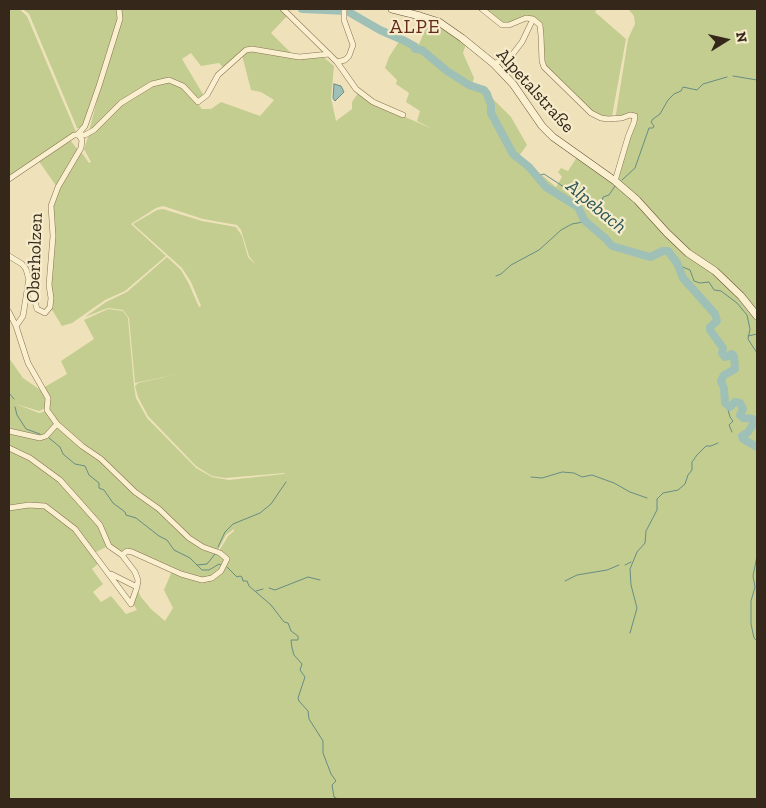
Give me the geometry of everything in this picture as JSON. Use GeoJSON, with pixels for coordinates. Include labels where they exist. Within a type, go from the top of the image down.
{"type":"FeatureCollection","features":[{"type":"Feature","properties":{"kind":"main road","name":"Alpetalstraße"},"geometry":{"type":"LineString","coordinates":[[392,9],[439,22],[494,64],[513,84],[542,126],[553,137],[643,205],[667,233],[688,253],[722,278],[741,296],[757,316]]}},
{"type":"Feature","properties":{"kind":"street"},"geometry":{"type":"LineString","coordinates":[[78,134],[85,126],[99,86],[120,19],[119,9]]}},
{"type":"Feature","properties":{"kind":"street"},"geometry":{"type":"LineString","coordinates":[[283,9],[337,62],[356,89],[373,102],[403,115]]}},
{"type":"Feature","properties":{"kind":"street"},"geometry":{"type":"LineString","coordinates":[[482,9],[502,25],[508,25],[526,18],[532,19],[540,26],[544,67],[591,113],[608,119],[634,116],[634,122],[615,182]]}},
{"type":"Feature","properties":{"kind":"street"},"geometry":{"type":"LineString","coordinates":[[337,62],[345,60],[349,56],[353,45],[344,20],[344,11]]}},
{"type":"Feature","properties":{"kind":"street"},"geometry":{"type":"LineString","coordinates":[[494,64],[512,55],[522,42],[532,19]]}},
{"type":"Feature","properties":{"kind":"street"},"geometry":{"type":"LineString","coordinates":[[9,179],[74,135],[86,135],[94,130],[121,103],[152,84],[169,80],[183,86],[198,102],[207,95],[218,75],[246,50],[299,57],[329,54]]}},
{"type":"Feature","properties":{"kind":"street","name":"Oberholzen"},"geometry":{"type":"LineString","coordinates":[[9,256],[22,264],[29,278],[37,309],[46,313],[50,307],[51,298],[49,285],[53,236],[50,206],[58,187],[81,148],[82,140],[78,134]]}},
{"type":"Feature","properties":{"kind":"street","name":"Oberholzen"},"geometry":{"type":"LineString","coordinates":[[16,326],[23,316],[29,278]]}},
{"type":"Feature","properties":{"kind":"street","name":"Oberholzen"},"geometry":{"type":"LineString","coordinates":[[9,312],[16,326],[28,363],[48,398],[47,410],[56,424]]}},
{"type":"Feature","properties":{"kind":"street"},"geometry":{"type":"LineString","coordinates":[[9,431],[40,438],[46,436],[56,424],[101,459],[135,492],[159,509],[189,538],[204,547],[220,553],[227,559],[221,572],[212,578],[202,580],[181,574],[132,552],[123,554]]}},
{"type":"Feature","properties":{"kind":"street"},"geometry":{"type":"LineString","coordinates":[[9,448],[30,458],[60,480],[100,525],[109,546],[123,554],[138,580],[132,604],[75,529],[44,506],[29,505],[9,508]]}},
{"type":"Feature","properties":{"kind":"street"},"geometry":{"type":"LineString","coordinates":[[109,573],[137,587]]}},
{"type":"Feature","properties":{"kind":"green space"},"geometry":{"type":"Polygon","coordinates":[[[9,9],[19,9],[27,16],[76,132],[9,177],[9,9]]]}},
{"type":"Feature","properties":{"kind":"green space"},"geometry":{"type":"Polygon","coordinates":[[[23,9],[118,9],[119,19],[84,124],[80,128],[77,128],[29,14],[23,9]]]}},
{"type":"Feature","properties":{"kind":"green space"},"geometry":{"type":"Polygon","coordinates":[[[121,9],[281,9],[287,16],[271,33],[293,55],[250,48],[224,68],[219,63],[201,66],[191,53],[182,59],[204,96],[197,98],[169,79],[141,88],[89,131],[121,9]]]}},
{"type":"Feature","properties":{"kind":"green space"},"geometry":{"type":"Polygon","coordinates":[[[485,9],[597,9],[595,12],[626,39],[612,116],[608,118],[592,112],[545,68],[543,35],[533,18],[505,24],[485,9]]]}},
{"type":"Feature","properties":{"kind":"green space"},"geometry":{"type":"Polygon","coordinates":[[[623,9],[757,9],[757,312],[689,252],[618,180],[635,121],[629,114],[621,117],[616,116],[628,39],[635,24],[634,16],[629,10],[623,9]]]}},
{"type":"Feature","properties":{"kind":"green space"},"geometry":{"type":"Polygon","coordinates":[[[429,21],[447,30],[466,44],[463,53],[474,78],[472,84],[487,93],[511,117],[527,145],[519,156],[556,187],[562,177],[558,172],[561,168],[568,171],[577,157],[630,195],[642,206],[666,235],[741,297],[757,318],[757,799],[9,799],[9,433],[41,439],[57,427],[61,429],[81,447],[100,460],[135,492],[158,509],[189,539],[203,547],[220,553],[226,559],[220,570],[212,577],[202,578],[182,573],[132,550],[119,552],[110,545],[94,553],[100,562],[92,569],[103,584],[93,592],[101,602],[111,596],[126,614],[137,610],[133,604],[137,589],[151,609],[165,621],[173,608],[164,590],[172,571],[180,575],[202,580],[212,579],[221,572],[228,559],[219,551],[234,529],[226,535],[218,550],[197,542],[159,508],[136,492],[101,458],[82,445],[57,423],[48,410],[49,398],[43,388],[67,374],[61,361],[94,339],[84,320],[108,309],[123,311],[128,318],[136,398],[147,418],[196,468],[212,477],[229,480],[285,473],[225,478],[212,476],[196,466],[148,416],[138,397],[135,386],[138,383],[178,374],[135,383],[129,318],[123,310],[108,308],[85,317],[106,302],[127,292],[167,257],[181,270],[199,307],[201,306],[191,282],[182,268],[133,224],[157,210],[163,209],[202,221],[236,227],[242,236],[248,257],[256,265],[249,256],[241,230],[237,225],[203,219],[163,206],[156,208],[131,224],[166,256],[125,291],[105,300],[72,323],[62,326],[51,308],[55,236],[52,209],[59,188],[80,154],[82,153],[89,163],[91,162],[84,149],[88,137],[121,104],[152,85],[169,81],[183,86],[202,109],[211,109],[221,102],[260,116],[274,100],[261,92],[251,90],[242,55],[252,50],[299,58],[321,55],[334,66],[331,98],[336,121],[352,109],[352,102],[358,93],[370,102],[433,129],[417,121],[420,111],[406,102],[409,93],[396,84],[397,80],[385,68],[389,57],[402,37],[419,44],[429,21]]]}},
{"type":"Feature","properties":{"kind":"green space"},"geometry":{"type":"Polygon","coordinates":[[[70,140],[78,150],[57,187],[38,160],[70,140]]]}},
{"type":"Feature","properties":{"kind":"green space"},"geometry":{"type":"Polygon","coordinates":[[[9,358],[23,378],[42,391],[46,399],[46,408],[39,411],[16,404],[39,413],[47,411],[55,424],[46,435],[40,437],[9,430],[9,358]]]}},
{"type":"Feature","properties":{"kind":"water"},"geometry":{"type":"Polygon","coordinates":[[[334,84],[341,86],[344,92],[335,101],[333,98],[334,84]]]}},
{"type":"Feature","properties":{"kind":"waterway","name":"Alpebach"},"geometry":{"type":"LineString","coordinates":[[302,9],[347,11],[380,30],[414,46],[415,49],[422,50],[447,71],[469,85],[484,90],[491,105],[491,113],[513,154],[529,167],[546,187],[578,207],[584,220],[612,246],[650,257],[663,251],[668,251],[677,263],[683,278],[715,314],[717,321],[710,327],[710,330],[723,348],[722,353],[725,357],[732,354],[734,356],[735,369],[724,375],[721,381],[724,388],[725,403],[730,407],[735,402],[740,403],[743,409],[740,415],[743,418],[753,419],[754,423],[748,432],[742,436],[743,439],[757,447]]}},
{"type":"Feature","properties":{"kind":"waterway"},"geometry":{"type":"LineString","coordinates":[[733,76],[757,80]]}},
{"type":"Feature","properties":{"kind":"waterway"},"geometry":{"type":"LineString","coordinates":[[622,180],[635,168],[649,128],[654,126],[651,122],[660,114],[674,94],[681,91],[683,87],[697,90],[703,84],[727,77]]}},
{"type":"Feature","properties":{"kind":"waterway"},"geometry":{"type":"LineString","coordinates":[[537,176],[544,174],[567,189],[573,188],[580,196],[596,207],[601,207],[603,197],[609,195],[615,186]]}},
{"type":"Feature","properties":{"kind":"waterway"},"geometry":{"type":"LineString","coordinates":[[496,276],[511,265],[539,250],[561,230],[584,220]]}},
{"type":"Feature","properties":{"kind":"waterway"},"geometry":{"type":"LineString","coordinates":[[678,265],[690,270],[694,281],[700,283],[709,282],[714,290],[721,291],[737,303],[747,315],[750,329],[748,339],[757,353]]}},
{"type":"Feature","properties":{"kind":"waterway"},"geometry":{"type":"LineString","coordinates":[[748,336],[757,334]]}},
{"type":"Feature","properties":{"kind":"waterway"},"geometry":{"type":"LineString","coordinates":[[9,393],[14,399]]}},
{"type":"Feature","properties":{"kind":"waterway"},"geometry":{"type":"LineString","coordinates":[[727,406],[733,421],[729,425],[732,432]]}},
{"type":"Feature","properties":{"kind":"waterway"},"geometry":{"type":"LineString","coordinates":[[15,407],[17,415],[26,429],[40,434]]}},
{"type":"Feature","properties":{"kind":"waterway"},"geometry":{"type":"LineString","coordinates":[[49,438],[75,464],[85,466],[89,475],[99,483],[99,488],[104,490],[113,503],[125,512],[126,515],[136,518],[167,540],[174,550],[190,558],[202,570],[209,570],[219,564],[221,565]]}},
{"type":"Feature","properties":{"kind":"waterway"},"geometry":{"type":"LineString","coordinates":[[630,633],[637,608],[631,585],[630,569],[637,552],[645,543],[646,531],[657,510],[657,499],[663,493],[678,490],[685,484],[692,470],[692,462],[697,455],[706,446],[718,443]]}},
{"type":"Feature","properties":{"kind":"waterway"},"geometry":{"type":"LineString","coordinates":[[531,477],[542,478],[562,472],[574,473],[582,477],[592,475],[647,498]]}},
{"type":"Feature","properties":{"kind":"waterway"},"geometry":{"type":"LineString","coordinates":[[218,547],[225,532],[233,524],[260,513],[271,504],[286,482]]}},
{"type":"Feature","properties":{"kind":"waterway"},"geometry":{"type":"LineString","coordinates":[[197,565],[207,564],[215,554]]}},
{"type":"Feature","properties":{"kind":"waterway"},"geometry":{"type":"LineString","coordinates":[[757,556],[753,576],[755,587],[751,601],[751,624],[754,638],[757,641]]}},
{"type":"Feature","properties":{"kind":"waterway"},"geometry":{"type":"LineString","coordinates":[[625,565],[631,562]]}},
{"type":"Feature","properties":{"kind":"waterway"},"geometry":{"type":"LineString","coordinates":[[565,581],[577,575],[607,570],[619,565]]}},
{"type":"Feature","properties":{"kind":"waterway"},"geometry":{"type":"LineString","coordinates":[[227,567],[237,577],[240,576],[243,581],[247,581],[249,586],[271,605],[284,622],[288,623],[291,631],[298,636],[298,640],[291,640],[294,655],[302,664],[300,670],[305,677],[298,698],[308,711],[309,719],[323,741],[323,753],[331,774],[336,781],[332,785],[334,797],[338,799]]}},
{"type":"Feature","properties":{"kind":"waterway"},"geometry":{"type":"LineString","coordinates":[[269,588],[275,590],[308,577],[320,580]]}},
{"type":"Feature","properties":{"kind":"waterway"},"geometry":{"type":"LineString","coordinates":[[256,591],[263,589]]}},
{"type":"Feature","properties":{"kind":"district","name":"ALPE"},"geometry":{"type":"Point","coordinates":[415,27]}}]}
